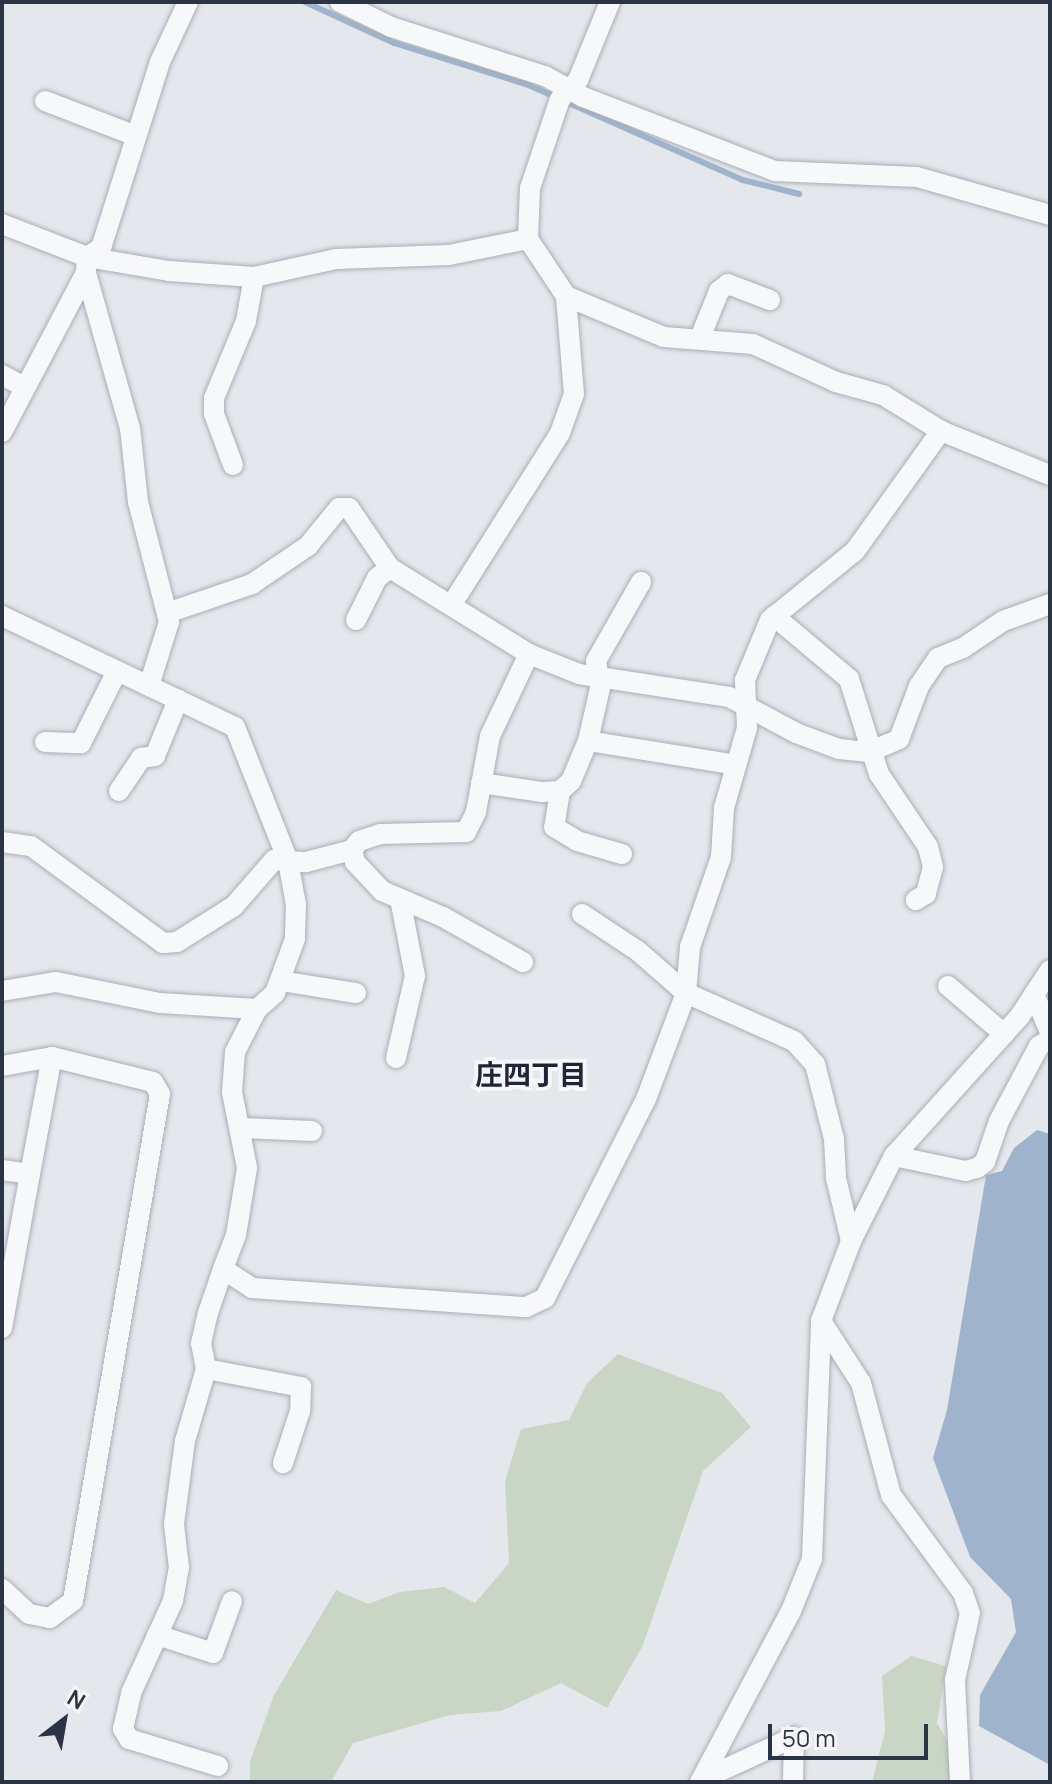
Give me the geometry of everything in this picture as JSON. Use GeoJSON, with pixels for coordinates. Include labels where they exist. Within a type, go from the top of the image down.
{"type":"FeatureCollection","features":[{"type":"Feature","properties":{"kind":"street"},"geometry":{"type":"LineString","coordinates":[[2,432],[86,265],[101,248],[175,23],[188,2]]}},
{"type":"Feature","properties":{"kind":"street"},"geometry":{"type":"LineString","coordinates":[[340,2],[391,27],[545,76],[570,90],[775,171],[917,177],[1050,215]]}},
{"type":"Feature","properties":{"kind":"street"},"geometry":{"type":"LineString","coordinates":[[452,604],[560,433],[574,394],[566,296],[528,239],[530,188],[560,99],[570,90],[610,2]]}},
{"type":"Feature","properties":{"kind":"street"},"geometry":{"type":"LineString","coordinates":[[45,101],[136,136]]}},
{"type":"Feature","properties":{"kind":"street"},"geometry":{"type":"LineString","coordinates":[[2,224],[86,265],[254,277],[336,259],[449,255],[528,239]]}},
{"type":"Feature","properties":{"kind":"street"},"geometry":{"type":"LineString","coordinates":[[86,265],[130,428],[138,502],[167,613],[149,686]]}},
{"type":"Feature","properties":{"kind":"street"},"geometry":{"type":"LineString","coordinates":[[233,465],[214,414],[214,398],[246,321],[254,277]]}},
{"type":"Feature","properties":{"kind":"street"},"geometry":{"type":"LineString","coordinates":[[700,338],[719,291],[728,284],[770,300]]}},
{"type":"Feature","properties":{"kind":"street"},"geometry":{"type":"LineString","coordinates":[[566,296],[664,337],[753,344],[836,382],[883,395],[941,431],[1050,475]]}},
{"type":"Feature","properties":{"kind":"street"},"geometry":{"type":"LineString","coordinates":[[2,375],[25,387]]}},
{"type":"Feature","properties":{"kind":"street"},"geometry":{"type":"LineString","coordinates":[[223,1269],[252,1288],[526,1307],[545,1298],[646,1099],[686,993],[690,947],[721,857],[724,808],[747,728],[745,680],[774,616],[855,551],[941,431]]}},
{"type":"Feature","properties":{"kind":"street"},"geometry":{"type":"LineString","coordinates":[[167,613],[252,584],[308,546],[339,508],[349,508],[390,568],[529,654],[598,677],[744,702],[796,733],[839,749],[869,752],[899,739],[919,686],[938,658],[963,648],[1003,621],[1050,604]]}},
{"type":"Feature","properties":{"kind":"street"},"geometry":{"type":"LineString","coordinates":[[356,620],[377,578],[390,568]]}},
{"type":"Feature","properties":{"kind":"street"},"geometry":{"type":"LineString","coordinates":[[622,854],[577,841],[554,827],[560,791],[571,781],[588,741],[598,677],[596,661],[641,582]]}},
{"type":"Feature","properties":{"kind":"street"},"geometry":{"type":"LineString","coordinates":[[2,616],[235,727],[288,861],[296,905],[295,939],[281,981],[257,1009],[235,1052],[232,1092],[242,1128],[247,1168],[236,1235],[201,1343],[206,1369],[185,1441],[174,1524],[179,1568],[173,1601],[131,1693],[123,1729],[129,1739],[218,1766]]}},
{"type":"Feature","properties":{"kind":"street"},"geometry":{"type":"LineString","coordinates":[[774,616],[849,679],[869,752],[928,847],[933,867],[926,894],[916,900]]}},
{"type":"Feature","properties":{"kind":"street"},"geometry":{"type":"LineString","coordinates":[[2,842],[31,846],[163,943],[177,942],[234,906],[274,860],[306,862],[352,850],[359,841],[380,834],[466,832],[481,783],[490,736],[529,654]]}},
{"type":"Feature","properties":{"kind":"street"},"geometry":{"type":"LineString","coordinates":[[45,742],[81,743],[117,671]]}},
{"type":"Feature","properties":{"kind":"street"},"geometry":{"type":"LineString","coordinates":[[119,791],[141,758],[155,756],[178,700]]}},
{"type":"Feature","properties":{"kind":"street"},"geometry":{"type":"LineString","coordinates":[[588,741],[736,765]]}},
{"type":"Feature","properties":{"kind":"street"},"geometry":{"type":"LineString","coordinates":[[481,783],[517,792],[560,791]]}},
{"type":"Feature","properties":{"kind":"street"},"geometry":{"type":"LineString","coordinates":[[352,850],[367,878],[400,899],[523,962]]}},
{"type":"Feature","properties":{"kind":"street"},"geometry":{"type":"LineString","coordinates":[[396,1058],[415,976],[400,899]]}},
{"type":"Feature","properties":{"kind":"street"},"geometry":{"type":"LineString","coordinates":[[582,914],[638,951],[686,993],[794,1041],[815,1064],[834,1139],[836,1178],[851,1241]]}},
{"type":"Feature","properties":{"kind":"street"},"geometry":{"type":"LineString","coordinates":[[701,1781],[791,1611],[812,1559],[821,1321],[851,1241],[894,1156],[1004,1034],[1050,970]]}},
{"type":"Feature","properties":{"kind":"street"},"geometry":{"type":"LineString","coordinates":[[281,981],[356,993]]}},
{"type":"Feature","properties":{"kind":"street"},"geometry":{"type":"LineString","coordinates":[[2,991],[56,982],[160,1003],[257,1009]]}},
{"type":"Feature","properties":{"kind":"street"},"geometry":{"type":"LineString","coordinates":[[948,986],[1004,1034]]}},
{"type":"Feature","properties":{"kind":"street"},"geometry":{"type":"LineString","coordinates":[[1034,994],[1050,1032]]}},
{"type":"Feature","properties":{"kind":"street"},"geometry":{"type":"LineString","coordinates":[[894,1156],[965,1171],[977,1168],[985,1162],[999,1121],[1039,1046],[1050,1039]]}},
{"type":"Feature","properties":{"kind":"street"},"geometry":{"type":"LineString","coordinates":[[2,1066],[52,1057],[153,1082],[160,1094],[73,1601],[50,1618],[29,1614],[2,1589]]}},
{"type":"Feature","properties":{"kind":"street"},"geometry":{"type":"LineString","coordinates":[[2,1328],[52,1057]]}},
{"type":"Feature","properties":{"kind":"street"},"geometry":{"type":"LineString","coordinates":[[242,1128],[312,1131]]}},
{"type":"Feature","properties":{"kind":"street"},"geometry":{"type":"LineString","coordinates":[[2,1170],[30,1174]]}},
{"type":"Feature","properties":{"kind":"street"},"geometry":{"type":"LineString","coordinates":[[821,1321],[861,1383],[891,1495],[963,1593],[970,1613],[955,1680],[960,1782]]}},
{"type":"Feature","properties":{"kind":"street"},"geometry":{"type":"LineString","coordinates":[[206,1369],[301,1387],[300,1411],[283,1463]]}},
{"type":"Feature","properties":{"kind":"street"},"geometry":{"type":"LineString","coordinates":[[157,1635],[213,1653],[232,1601]]}},
{"type":"Feature","properties":{"kind":"street"},"geometry":{"type":"LineString","coordinates":[[701,1781],[794,1737],[793,1782]]}},
{"type":"Feature","properties":{"kind":"green space"},"geometry":{"type":"Polygon","coordinates":[[[618,1354],[722,1393],[751,1427],[703,1471],[643,1645],[607,1708],[561,1683],[501,1711],[450,1715],[353,1743],[331,1782],[250,1782],[250,1762],[274,1695],[336,1590],[368,1604],[400,1592],[444,1587],[475,1603],[509,1563],[505,1481],[521,1429],[569,1420],[587,1383],[618,1354]]]}},
{"type":"Feature","properties":{"kind":"green space"},"geometry":{"type":"Polygon","coordinates":[[[911,1656],[946,1666],[937,1723],[971,1782],[872,1782],[885,1731],[882,1676],[911,1656]]]}},
{"type":"Feature","properties":{"kind":"water"},"geometry":{"type":"Polygon","coordinates":[[[1037,1130],[1050,1134],[1050,1765],[979,1726],[980,1695],[1016,1632],[1011,1599],[970,1557],[933,1458],[947,1410],[986,1175],[1002,1171],[1014,1148],[1037,1130]]]}},
{"type":"Feature","properties":{"kind":"waterway"},"geometry":{"type":"LineString","coordinates":[[305,2],[394,43],[526,84],[743,180],[799,194]]}},
{"type":"Feature","properties":{"kind":"district","name":"庄四丁目"},"geometry":{"type":"Point","coordinates":[531,1074]}}]}
